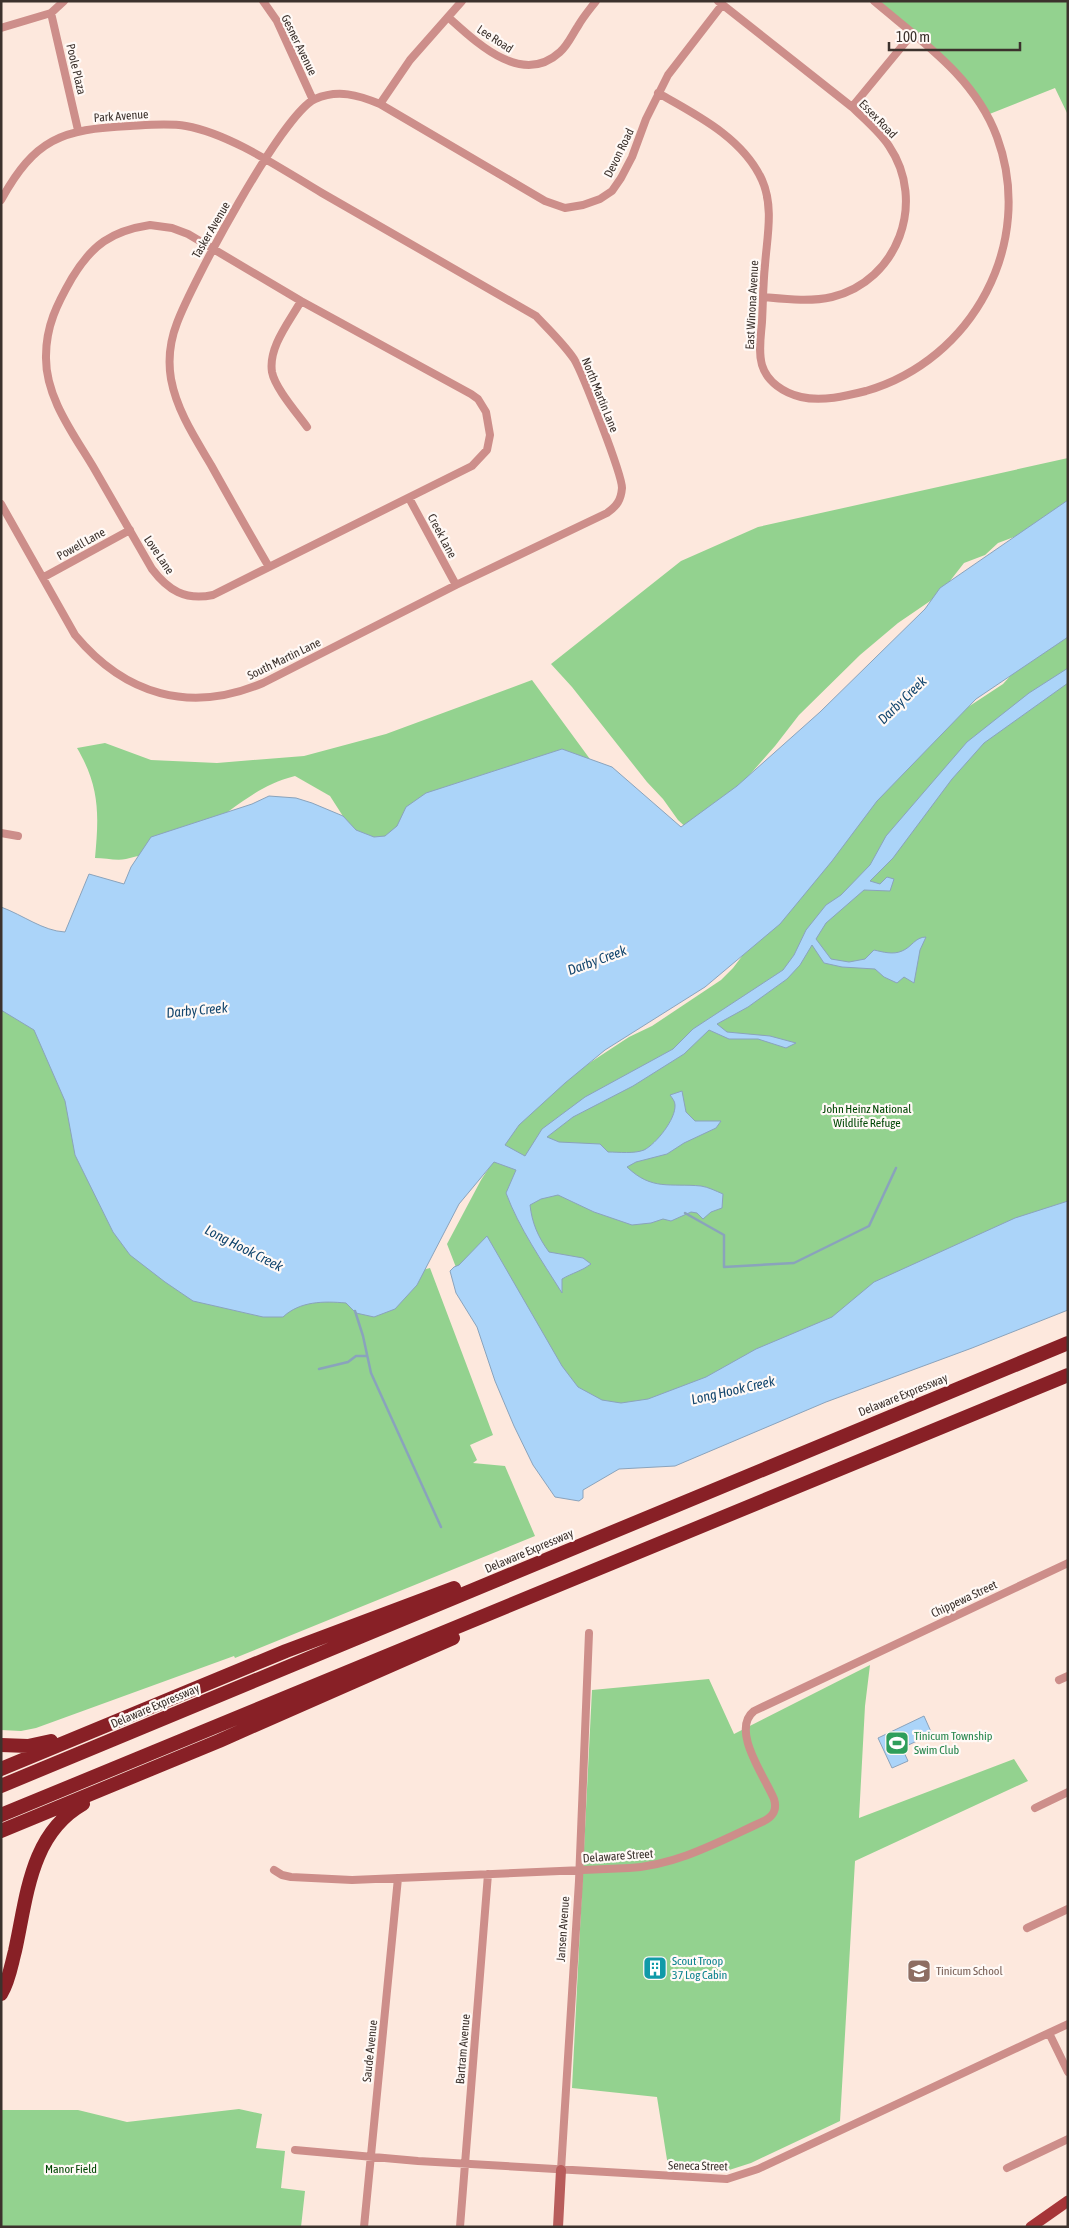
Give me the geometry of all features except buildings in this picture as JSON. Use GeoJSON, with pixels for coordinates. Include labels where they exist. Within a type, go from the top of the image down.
{"type":"FeatureCollection","features":[{"type":"Feature","properties":{"kind":"highway","name":"Delaware Expressway"},"geometry":{"type":"LineString","coordinates":[[1,1786],[1068,1343]]}},
{"type":"Feature","properties":{"kind":"highway"},"geometry":{"type":"LineString","coordinates":[[1,1815],[1068,1375]]}},
{"type":"Feature","properties":{"kind":"highway"},"geometry":{"type":"LineString","coordinates":[[1,1769],[370,1618],[583,1544]]}},
{"type":"Feature","properties":{"kind":"highway"},"geometry":{"type":"LineString","coordinates":[[1,1831],[267,1721],[448,1640],[541,1593]]}},
{"type":"Feature","properties":{"kind":"highway"},"geometry":{"type":"LineString","coordinates":[[1,1745],[37,1745],[114,1722]]}},
{"type":"Feature","properties":{"kind":"highway"},"geometry":{"type":"LineString","coordinates":[[1,1994],[11,1968],[33,1869],[41,1846],[55,1826],[73,1810],[126,1779]]}},
{"type":"Feature","properties":{"kind":"main road"},"geometry":{"type":"LineString","coordinates":[[1031,2227],[1068,2200]]}},
{"type":"Feature","properties":{"kind":"street"},"geometry":{"type":"LineString","coordinates":[[1,28],[52,13],[64,1]]}},
{"type":"Feature","properties":{"kind":"street","name":"Gesner Avenue"},"geometry":{"type":"LineString","coordinates":[[263,1],[277,21],[313,100]]}},
{"type":"Feature","properties":{"kind":"street"},"geometry":{"type":"LineString","coordinates":[[380,104],[410,60],[462,1]]}},
{"type":"Feature","properties":{"kind":"street","name":"Lee Road"},"geometry":{"type":"LineString","coordinates":[[448,17],[473,40],[500,58],[518,65],[529,65],[546,62],[561,52],[596,1]]}},
{"type":"Feature","properties":{"kind":"street","name":"East Winona Avenue"},"geometry":{"type":"LineString","coordinates":[[658,93],[692,112],[732,140],[753,162],[759,172],[769,205],[760,351],[763,367],[773,383],[781,389],[804,398],[841,396],[882,386],[918,368],[935,356],[956,337],[977,310],[995,273],[1003,246],[1008,198],[1003,158],[992,125],[975,96],[962,78],[941,56],[874,1]]}},
{"type":"Feature","properties":{"kind":"street","name":"Devon Road"},"geometry":{"type":"LineString","coordinates":[[380,104],[545,202],[564,208],[583,205],[600,199],[612,191],[621,178],[632,157],[658,93],[682,55],[720,3]]}},
{"type":"Feature","properties":{"kind":"street","name":"Essex Road"},"geometry":{"type":"LineString","coordinates":[[720,3],[852,107],[889,146],[904,180],[906,216],[900,239],[894,253],[872,278],[848,292],[831,298],[763,298]]}},
{"type":"Feature","properties":{"kind":"street","name":"Poole Plaza"},"geometry":{"type":"LineString","coordinates":[[52,13],[78,130]]}},
{"type":"Feature","properties":{"kind":"street"},"geometry":{"type":"LineString","coordinates":[[852,107],[913,33]]}},
{"type":"Feature","properties":{"kind":"street","name":"Tasker Avenue"},"geometry":{"type":"LineString","coordinates":[[269,567],[183,416],[171,379],[171,346],[176,325],[184,303],[212,248],[291,120],[313,100],[343,93],[359,96],[380,104]]}},
{"type":"Feature","properties":{"kind":"street","name":"Park Avenue"},"geometry":{"type":"LineString","coordinates":[[1,200],[14,176],[34,153],[56,139],[78,130],[150,125],[187,126],[212,134],[266,160]]}},
{"type":"Feature","properties":{"kind":"street","name":"North Martin Lane"},"geometry":{"type":"LineString","coordinates":[[266,160],[536,316],[564,344],[575,361],[621,481],[620,501],[607,513],[456,585]]}},
{"type":"Feature","properties":{"kind":"street","name":"Love Lane"},"geometry":{"type":"LineString","coordinates":[[161,226],[188,234],[212,248],[301,301],[472,394],[482,404],[488,419],[490,435],[482,457],[472,466],[212,595],[196,597],[180,594],[168,587],[158,576],[66,421],[49,382],[45,358],[49,323],[63,294],[86,257],[98,245],[113,235],[138,227],[161,226]]}},
{"type":"Feature","properties":{"kind":"street"},"geometry":{"type":"LineString","coordinates":[[301,301],[282,335],[271,361],[272,373],[278,385],[307,427]]}},
{"type":"Feature","properties":{"kind":"street","name":"Creek Lane"},"geometry":{"type":"LineString","coordinates":[[409,498],[456,585]]}},
{"type":"Feature","properties":{"kind":"street","name":"South Martin Lane"},"geometry":{"type":"LineString","coordinates":[[1,504],[44,577],[75,635],[105,666],[129,681],[153,691],[194,698],[229,694],[262,683],[456,585]]}},
{"type":"Feature","properties":{"kind":"street","name":"Powell Lane"},"geometry":{"type":"LineString","coordinates":[[44,577],[130,530]]}},
{"type":"Feature","properties":{"kind":"street"},"geometry":{"type":"LineString","coordinates":[[1,833],[18,836]]}},
{"type":"Feature","properties":{"kind":"street","name":"Chippewa Street"},"geometry":{"type":"LineString","coordinates":[[871,1656],[1068,1563]]}},
{"type":"Feature","properties":{"kind":"street","name":"Jansen Avenue"},"geometry":{"type":"LineString","coordinates":[[558,2227],[579,1870],[589,1633]]}},
{"type":"Feature","properties":{"kind":"street","name":"Delaware Street"},"geometry":{"type":"LineString","coordinates":[[274,1870],[282,1876],[347,1880],[638,1868],[674,1861],[768,1819],[773,1814],[775,1802],[746,1740],[744,1728],[748,1717],[758,1709],[871,1656]]}},
{"type":"Feature","properties":{"kind":"street"},"geometry":{"type":"LineString","coordinates":[[1059,1680],[1068,1676]]}},
{"type":"Feature","properties":{"kind":"street"},"geometry":{"type":"LineString","coordinates":[[1034,1808],[1068,1792]]}},
{"type":"Feature","properties":{"kind":"street","name":"Bartram Avenue"},"geometry":{"type":"LineString","coordinates":[[460,2227],[488,1874]]}},
{"type":"Feature","properties":{"kind":"street","name":"Saude Avenue"},"geometry":{"type":"LineString","coordinates":[[364,2227],[398,1878]]}},
{"type":"Feature","properties":{"kind":"street"},"geometry":{"type":"LineString","coordinates":[[1027,1928],[1068,1909]]}},
{"type":"Feature","properties":{"kind":"street","name":"Seneca Street"},"geometry":{"type":"LineString","coordinates":[[295,2150],[465,2164],[714,2179],[739,2176],[758,2170],[1068,2024]]}},
{"type":"Feature","properties":{"kind":"street"},"geometry":{"type":"LineString","coordinates":[[1049,2032],[1068,2072]]}},
{"type":"Feature","properties":{"kind":"street"},"geometry":{"type":"LineString","coordinates":[[1007,2168],[1068,2139]]}},
{"type":"Feature","properties":{"kind":"green space"},"geometry":{"type":"Polygon","coordinates":[[[874,1],[1068,1],[1068,115],[1055,88],[987,115],[962,78],[874,1]]]}},
{"type":"Feature","properties":{"kind":"green space"},"geometry":{"type":"Polygon","coordinates":[[[1068,458],[1068,504],[1025,533],[998,543],[985,555],[964,563],[939,595],[898,623],[860,655],[799,715],[746,779],[690,831],[678,820],[572,687],[551,664],[681,561],[758,527],[1068,458]]]}},
{"type":"Feature","properties":{"kind":"green space","name":"John Heinz National Wildlife Refuge"},"geometry":{"type":"Polygon","coordinates":[[[1068,625],[1068,1250],[642,1410],[506,1397],[447,1244],[481,1180],[511,1134],[565,1079],[629,1037],[652,1026],[721,980],[746,951],[752,926],[962,711],[1003,684],[1024,661],[1068,625]]]}},
{"type":"Feature","properties":{"kind":"green space"},"geometry":{"type":"Polygon","coordinates":[[[532,680],[664,860],[366,852],[330,796],[295,776],[260,790],[205,827],[167,846],[126,859],[95,858],[97,815],[94,789],[85,762],[77,748],[105,743],[151,760],[217,763],[304,756],[386,734],[532,680]]]}},
{"type":"Feature","properties":{"kind":"green space"},"geometry":{"type":"Polygon","coordinates":[[[1,985],[422,1270],[430,1268],[493,1435],[470,1445],[477,1460],[473,1463],[505,1466],[535,1536],[235,1658],[234,1656],[36,1728],[21,1731],[1,1730],[1,985]]]}},
{"type":"Feature","properties":{"kind":"green space"},"geometry":{"type":"Polygon","coordinates":[[[870,1665],[865,1706],[859,1818],[1014,1759],[1028,1781],[855,1861],[840,2121],[751,2163],[723,2172],[668,2166],[657,2097],[572,2088],[592,1690],[709,1679],[734,1734],[870,1665]]]}},
{"type":"Feature","properties":{"kind":"green space","name":"Manor Field"},"geometry":{"type":"Polygon","coordinates":[[[239,2109],[262,2114],[256,2148],[285,2151],[281,2188],[305,2191],[301,2227],[1,2227],[1,2110],[78,2110],[127,2122],[239,2109]]]}},
{"type":"Feature","properties":{"kind":"water"},"geometry":{"type":"Polygon","coordinates":[[[1068,500],[1068,637],[976,699],[877,801],[832,861],[780,924],[705,987],[605,1050],[519,1125],[505,1145],[525,1156],[542,1129],[585,1097],[673,1049],[693,1029],[783,970],[794,955],[806,930],[826,905],[841,895],[870,865],[886,836],[967,742],[1029,693],[1068,668],[1068,683],[984,743],[952,779],[893,858],[870,881],[880,884],[887,877],[894,879],[890,891],[864,890],[826,923],[816,939],[831,959],[849,962],[865,959],[874,950],[888,953],[899,952],[922,937],[926,937],[920,950],[914,983],[904,977],[897,983],[884,977],[875,969],[842,967],[824,963],[812,945],[800,965],[787,979],[748,1007],[717,1024],[727,1032],[770,1036],[796,1043],[786,1048],[758,1039],[729,1039],[709,1030],[684,1054],[633,1086],[573,1117],[547,1137],[559,1142],[600,1144],[608,1152],[644,1150],[659,1137],[669,1124],[675,1104],[670,1095],[682,1091],[686,1112],[695,1121],[721,1121],[716,1128],[684,1143],[667,1154],[636,1162],[627,1167],[636,1175],[653,1183],[701,1186],[715,1190],[723,1194],[722,1208],[711,1212],[703,1219],[697,1213],[691,1212],[671,1221],[663,1219],[651,1223],[632,1225],[594,1212],[558,1195],[541,1199],[530,1205],[531,1212],[536,1230],[549,1252],[583,1258],[591,1264],[562,1279],[562,1293],[524,1232],[506,1193],[516,1170],[494,1162],[459,1204],[417,1285],[395,1309],[374,1317],[356,1313],[346,1303],[313,1303],[297,1308],[283,1317],[263,1317],[193,1301],[130,1255],[113,1232],[75,1155],[65,1101],[34,1030],[1,1010],[1,907],[41,926],[65,932],[89,874],[124,884],[131,867],[151,837],[252,804],[269,796],[296,798],[312,803],[343,816],[356,830],[374,837],[385,836],[397,826],[406,807],[426,793],[562,749],[612,767],[681,827],[737,786],[820,712],[925,609],[940,588],[1068,500]]]}},
{"type":"Feature","properties":{"kind":"water","name":"Long Hook Creek"},"geometry":{"type":"Polygon","coordinates":[[[1068,1201],[1068,1310],[826,1402],[675,1466],[619,1469],[583,1490],[583,1498],[579,1501],[555,1497],[533,1465],[495,1381],[477,1327],[456,1293],[450,1271],[459,1265],[487,1236],[562,1366],[578,1387],[602,1400],[621,1403],[648,1399],[706,1377],[756,1349],[832,1317],[874,1282],[1015,1218],[1068,1201]]]}},
{"type":"Feature","properties":{"kind":"water","name":"Tinicum Township Swim Club"},"geometry":{"type":"Polygon","coordinates":[[[924,1716],[932,1734],[902,1748],[908,1761],[892,1768],[878,1738],[924,1716]]]}},
{"type":"Feature","properties":{"kind":"waterway"},"geometry":{"type":"LineString","coordinates":[[685,1213],[724,1235],[724,1267],[794,1263],[869,1226],[896,1168]]}},
{"type":"Feature","properties":{"kind":"waterway"},"geometry":{"type":"LineString","coordinates":[[355,1311],[371,1373],[441,1527]]}},
{"type":"Feature","properties":{"kind":"waterway"},"geometry":{"type":"LineString","coordinates":[[319,1369],[348,1362],[356,1356],[367,1356]]}},
{"type":"Feature","properties":{"kind":"place","name":"Tinicum Township Swim Club"},"geometry":{"type":"Point","coordinates":[897,1743]}},
{"type":"Feature","properties":{"kind":"place","name":"Scout Troop 37 Log Cabin"},"geometry":{"type":"Point","coordinates":[655,1968]}},
{"type":"Feature","properties":{"kind":"place","name":"Tinicum School"},"geometry":{"type":"Point","coordinates":[919,1971]}},
{"type":"Feature","properties":{"kind":"water label","name":"Darby Creek"},"geometry":{"type":"Point","coordinates":[902,700]}},
{"type":"Feature","properties":{"kind":"water label","name":"Darby Creek"},"geometry":{"type":"Point","coordinates":[597,960]}},
{"type":"Feature","properties":{"kind":"water label","name":"Darby Creek"},"geometry":{"type":"Point","coordinates":[197,1010]}}]}
